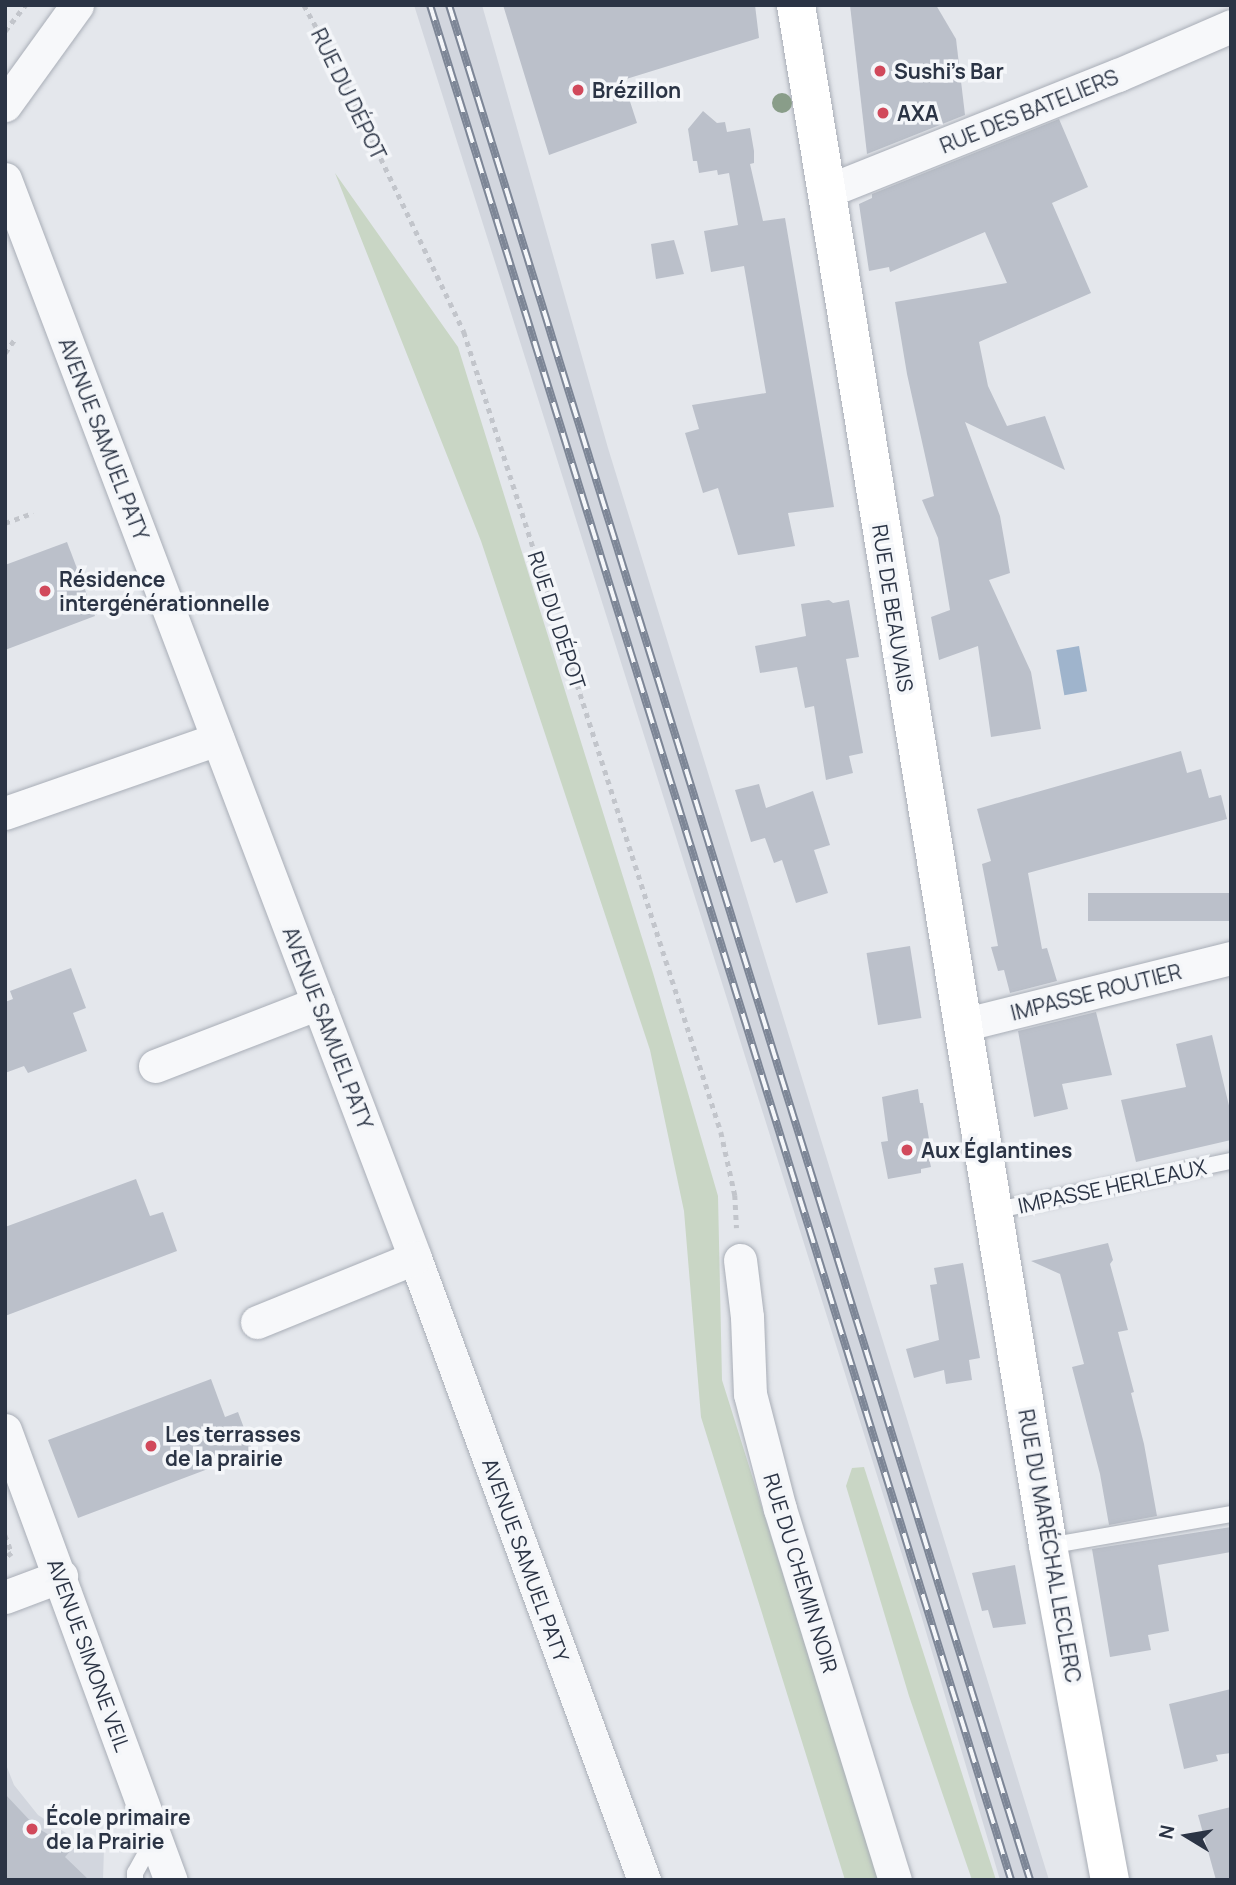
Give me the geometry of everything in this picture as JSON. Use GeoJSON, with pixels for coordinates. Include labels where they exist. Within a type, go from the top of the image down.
{"type":"FeatureCollection","features":[{"type":"Feature","properties":{"kind":"main road","name":"RUE DE BEAUVAIS"},"geometry":{"type":"LineString","coordinates":[[796,5],[993,1211]]}},
{"type":"Feature","properties":{"kind":"main road","name":"RUE DU MARÉCHAL LECLERC"},"geometry":{"type":"LineString","coordinates":[[993,1211],[1048,1546],[1110,1880]]}},
{"type":"Feature","properties":{"kind":"street"},"geometry":{"type":"LineString","coordinates":[[5,104],[78,5]]}},
{"type":"Feature","properties":{"kind":"street","name":"RUE DES BATELIERS"},"geometry":{"type":"LineString","coordinates":[[825,192],[1118,75],[1231,26]]}},
{"type":"Feature","properties":{"kind":"street","name":"AVENUE SAMUEL PATY"},"geometry":{"type":"LineString","coordinates":[[5,179],[415,1258],[644,1880]]}},
{"type":"Feature","properties":{"kind":"street"},"geometry":{"type":"LineString","coordinates":[[5,813],[218,739]]}},
{"type":"Feature","properties":{"kind":"street","name":"IMPASSE ROUTIER"},"geometry":{"type":"LineString","coordinates":[[962,1025],[1231,958]]}},
{"type":"Feature","properties":{"kind":"street"},"geometry":{"type":"LineString","coordinates":[[155,1066],[318,1003]]}},
{"type":"Feature","properties":{"kind":"street"},"geometry":{"type":"LineString","coordinates":[[257,1322],[415,1258]]}},
{"type":"Feature","properties":{"kind":"street","name":"RUE DU CHEMIN NOIR"},"geometry":{"type":"LineString","coordinates":[[740,1260],[747,1317],[750,1394],[780,1509],[895,1880]]}},
{"type":"Feature","properties":{"kind":"street","name":"AVENUE SIMONE VEIL"},"geometry":{"type":"LineString","coordinates":[[5,1430],[171,1880]]}},
{"type":"Feature","properties":{"kind":"street"},"geometry":{"type":"LineString","coordinates":[[5,1597],[61,1576]]}},
{"type":"Feature","properties":{"kind":"lane","name":"IMPASSE HERLEAUX"},"geometry":{"type":"LineString","coordinates":[[993,1211],[1231,1161]]}},
{"type":"Feature","properties":{"kind":"lane"},"geometry":{"type":"LineString","coordinates":[[1048,1546],[1231,1514]]}},
{"type":"Feature","properties":{"kind":"lane"},"geometry":{"type":"LineString","coordinates":[[135,1880],[135,1873],[155,1837]]}},
{"type":"Feature","properties":{"kind":"path"},"geometry":{"type":"LineString","coordinates":[[5,32],[25,5]]}},
{"type":"Feature","properties":{"kind":"path","name":"RUE DU DÉPOT"},"geometry":{"type":"LineString","coordinates":[[304,5],[329,50],[464,332],[721,1132],[735,1195],[740,1260]]}},
{"type":"Feature","properties":{"kind":"path"},"geometry":{"type":"LineString","coordinates":[[5,353],[16,337]]}},
{"type":"Feature","properties":{"kind":"path"},"geometry":{"type":"LineString","coordinates":[[5,523],[33,513]]}},
{"type":"Feature","properties":{"kind":"path"},"geometry":{"type":"LineString","coordinates":[[5,1535],[12,1553],[5,1558]]}},
{"type":"Feature","properties":{"kind":"shaded area"},"geometry":{"type":"Polygon","coordinates":[[[414,5],[482,5],[608,448],[1049,1880],[1000,1880],[921,1615],[414,5]]]}},
{"type":"Feature","properties":{"kind":"shaded area","name":"École primaire de la Prairie"},"geometry":{"type":"Polygon","coordinates":[[[5,1762],[14,1785],[38,1815],[80,1842],[104,1848],[103,1880],[5,1880],[5,1762]]]}},
{"type":"Feature","properties":{"kind":"green space"},"geometry":{"type":"Polygon","coordinates":[[[335,173],[458,347],[653,973],[718,1196],[722,1380],[879,1880],[845,1880],[701,1417],[684,1211],[650,1050],[481,541],[335,173]]]}},
{"type":"Feature","properties":{"kind":"green space"},"geometry":{"type":"Polygon","coordinates":[[[864,1467],[996,1880],[972,1880],[909,1696],[846,1486],[852,1468],[864,1467]]]}},
{"type":"Feature","properties":{"kind":"water"},"geometry":{"type":"Polygon","coordinates":[[[1079,646],[1087,691],[1064,695],[1056,650],[1079,646]]]}},
{"type":"Feature","properties":{"kind":"building","name":"Brézillon"},"geometry":{"type":"Polygon","coordinates":[[[503,5],[755,5],[759,38],[623,80],[637,123],[549,155],[503,5]]]}},
{"type":"Feature","properties":{"kind":"building"},"geometry":{"type":"Polygon","coordinates":[[[850,5],[936,5],[956,39],[965,115],[867,154],[850,5]]]}},
{"type":"Feature","properties":{"kind":"building"},"geometry":{"type":"Polygon","coordinates":[[[703,111],[717,123],[725,122],[727,132],[750,128],[754,163],[750,164],[763,221],[785,218],[834,507],[788,513],[795,546],[738,555],[718,488],[703,493],[685,433],[699,429],[692,405],[766,393],[744,266],[711,272],[704,231],[738,225],[729,173],[718,175],[717,170],[699,173],[697,161],[693,161],[688,129],[703,111]]]}},
{"type":"Feature","properties":{"kind":"building"},"geometry":{"type":"Polygon","coordinates":[[[1059,119],[1088,187],[1052,203],[1091,293],[979,342],[988,386],[1007,426],[1045,416],[1065,470],[965,422],[1000,516],[1010,573],[989,580],[1031,672],[1041,729],[991,737],[978,646],[939,660],[931,617],[950,610],[938,538],[922,500],[934,496],[907,374],[895,302],[1007,283],[985,232],[890,272],[889,267],[869,271],[859,204],[872,198],[872,194],[1059,119]]]}},
{"type":"Feature","properties":{"kind":"building"},"geometry":{"type":"Polygon","coordinates":[[[674,240],[684,274],[656,279],[651,244],[674,240]]]}},
{"type":"Feature","properties":{"kind":"building","name":"Résidence intergénérationnelle"},"geometry":{"type":"Polygon","coordinates":[[[67,542],[95,616],[5,650],[5,565],[67,542]]]}},
{"type":"Feature","properties":{"kind":"building"},"geometry":{"type":"Polygon","coordinates":[[[829,600],[833,603],[849,600],[859,657],[846,659],[863,753],[849,756],[853,773],[826,780],[814,706],[805,708],[797,667],[760,673],[755,646],[806,636],[801,604],[829,600]]]}},
{"type":"Feature","properties":{"kind":"building"},"geometry":{"type":"Polygon","coordinates":[[[1181,751],[1187,773],[1201,769],[1209,798],[1221,795],[1227,819],[1028,873],[1042,949],[1047,948],[1057,981],[1010,993],[1004,970],[998,971],[991,947],[998,946],[982,864],[991,861],[977,809],[1181,751]]]}},
{"type":"Feature","properties":{"kind":"building"},"geometry":{"type":"Polygon","coordinates":[[[759,784],[766,808],[813,791],[830,845],[814,850],[828,893],[796,903],[782,860],[774,863],[765,838],[751,842],[735,790],[759,784]]]}},
{"type":"Feature","properties":{"kind":"building"},"geometry":{"type":"Polygon","coordinates":[[[1088,893],[1231,893],[1231,921],[1088,921],[1088,893]]]}},
{"type":"Feature","properties":{"kind":"building"},"geometry":{"type":"Polygon","coordinates":[[[910,946],[921,1018],[878,1025],[867,953],[910,946]]]}},
{"type":"Feature","properties":{"kind":"building"},"geometry":{"type":"Polygon","coordinates":[[[71,968],[86,1008],[73,1013],[87,1051],[28,1073],[24,1066],[5,1073],[5,1002],[13,999],[10,991],[71,968]]]}},
{"type":"Feature","properties":{"kind":"building"},"geometry":{"type":"Polygon","coordinates":[[[1096,1012],[1112,1075],[1062,1084],[1068,1109],[1034,1117],[1018,1031],[1096,1012]]]}},
{"type":"Feature","properties":{"kind":"building"},"geometry":{"type":"Polygon","coordinates":[[[1212,1035],[1231,1114],[1231,1140],[1136,1162],[1121,1100],[1186,1087],[1176,1044],[1212,1035]]]}},
{"type":"Feature","properties":{"kind":"building"},"geometry":{"type":"Polygon","coordinates":[[[918,1089],[932,1157],[929,1158],[931,1167],[921,1169],[921,1173],[888,1179],[881,1142],[888,1141],[882,1097],[918,1089]]]}},
{"type":"Feature","properties":{"kind":"building"},"geometry":{"type":"Polygon","coordinates":[[[136,1179],[150,1216],[163,1212],[177,1251],[5,1316],[5,1227],[136,1179]]]}},
{"type":"Feature","properties":{"kind":"building"},"geometry":{"type":"Polygon","coordinates":[[[1108,1243],[1113,1260],[1110,1264],[1128,1330],[1118,1332],[1134,1392],[1131,1393],[1144,1444],[1157,1516],[1109,1525],[1100,1474],[1072,1367],[1084,1364],[1060,1274],[1031,1261],[1108,1243]]]}},
{"type":"Feature","properties":{"kind":"building"},"geometry":{"type":"Polygon","coordinates":[[[963,1263],[980,1358],[969,1360],[972,1380],[946,1384],[944,1370],[914,1378],[906,1349],[939,1340],[930,1285],[937,1284],[934,1268],[963,1263]]]}},
{"type":"Feature","properties":{"kind":"building","name":"Les terrasses de la prairie"},"geometry":{"type":"Polygon","coordinates":[[[211,1379],[225,1417],[238,1412],[253,1452],[78,1518],[48,1440],[211,1379]]]}},
{"type":"Feature","properties":{"kind":"building"},"geometry":{"type":"Polygon","coordinates":[[[1231,1527],[1231,1552],[1158,1565],[1169,1631],[1148,1635],[1151,1650],[1110,1657],[1092,1549],[1231,1527]]]}},
{"type":"Feature","properties":{"kind":"building"},"geometry":{"type":"Polygon","coordinates":[[[1015,1565],[1026,1624],[993,1628],[988,1610],[982,1611],[972,1573],[1015,1565]]]}},
{"type":"Feature","properties":{"kind":"building"},"geometry":{"type":"Polygon","coordinates":[[[1231,1689],[1231,1753],[1216,1755],[1218,1761],[1184,1769],[1169,1704],[1231,1689]]]}},
{"type":"Feature","properties":{"kind":"building","name":"École primaire de la Prairie"},"geometry":{"type":"Polygon","coordinates":[[[5,1794],[36,1827],[72,1849],[65,1857],[89,1880],[5,1880],[5,1794]]]}},
{"type":"Feature","properties":{"kind":"building"},"geometry":{"type":"Polygon","coordinates":[[[1231,1807],[1231,1880],[1216,1880],[1198,1815],[1231,1807]]]}},
{"type":"Feature","properties":{"kind":"railway"},"geometry":{"type":"LineString","coordinates":[[430,5],[1011,1880]]}},
{"type":"Feature","properties":{"kind":"railway"},"geometry":{"type":"LineString","coordinates":[[449,5],[1030,1880]]}},
{"type":"Feature","properties":{"kind":"place","name":"Sushi's Bar"},"geometry":{"type":"Point","coordinates":[880,71]}},
{"type":"Feature","properties":{"kind":"place","name":"Brézillon"},"geometry":{"type":"Point","coordinates":[578,90]}},
{"type":"Feature","properties":{"kind":"place","name":"AXA"},"geometry":{"type":"Point","coordinates":[883,113]}},
{"type":"Feature","properties":{"kind":"place","name":"Résidence intergénérationnelle"},"geometry":{"type":"Point","coordinates":[45,591]}},
{"type":"Feature","properties":{"kind":"place","name":"Aux Églantines"},"geometry":{"type":"Point","coordinates":[907,1150]}},
{"type":"Feature","properties":{"kind":"place","name":"Les terrasses de la prairie"},"geometry":{"type":"Point","coordinates":[151,1446]}},
{"type":"Feature","properties":{"kind":"place","name":"École primaire de la Prairie"},"geometry":{"type":"Point","coordinates":[32,1829]}}]}
